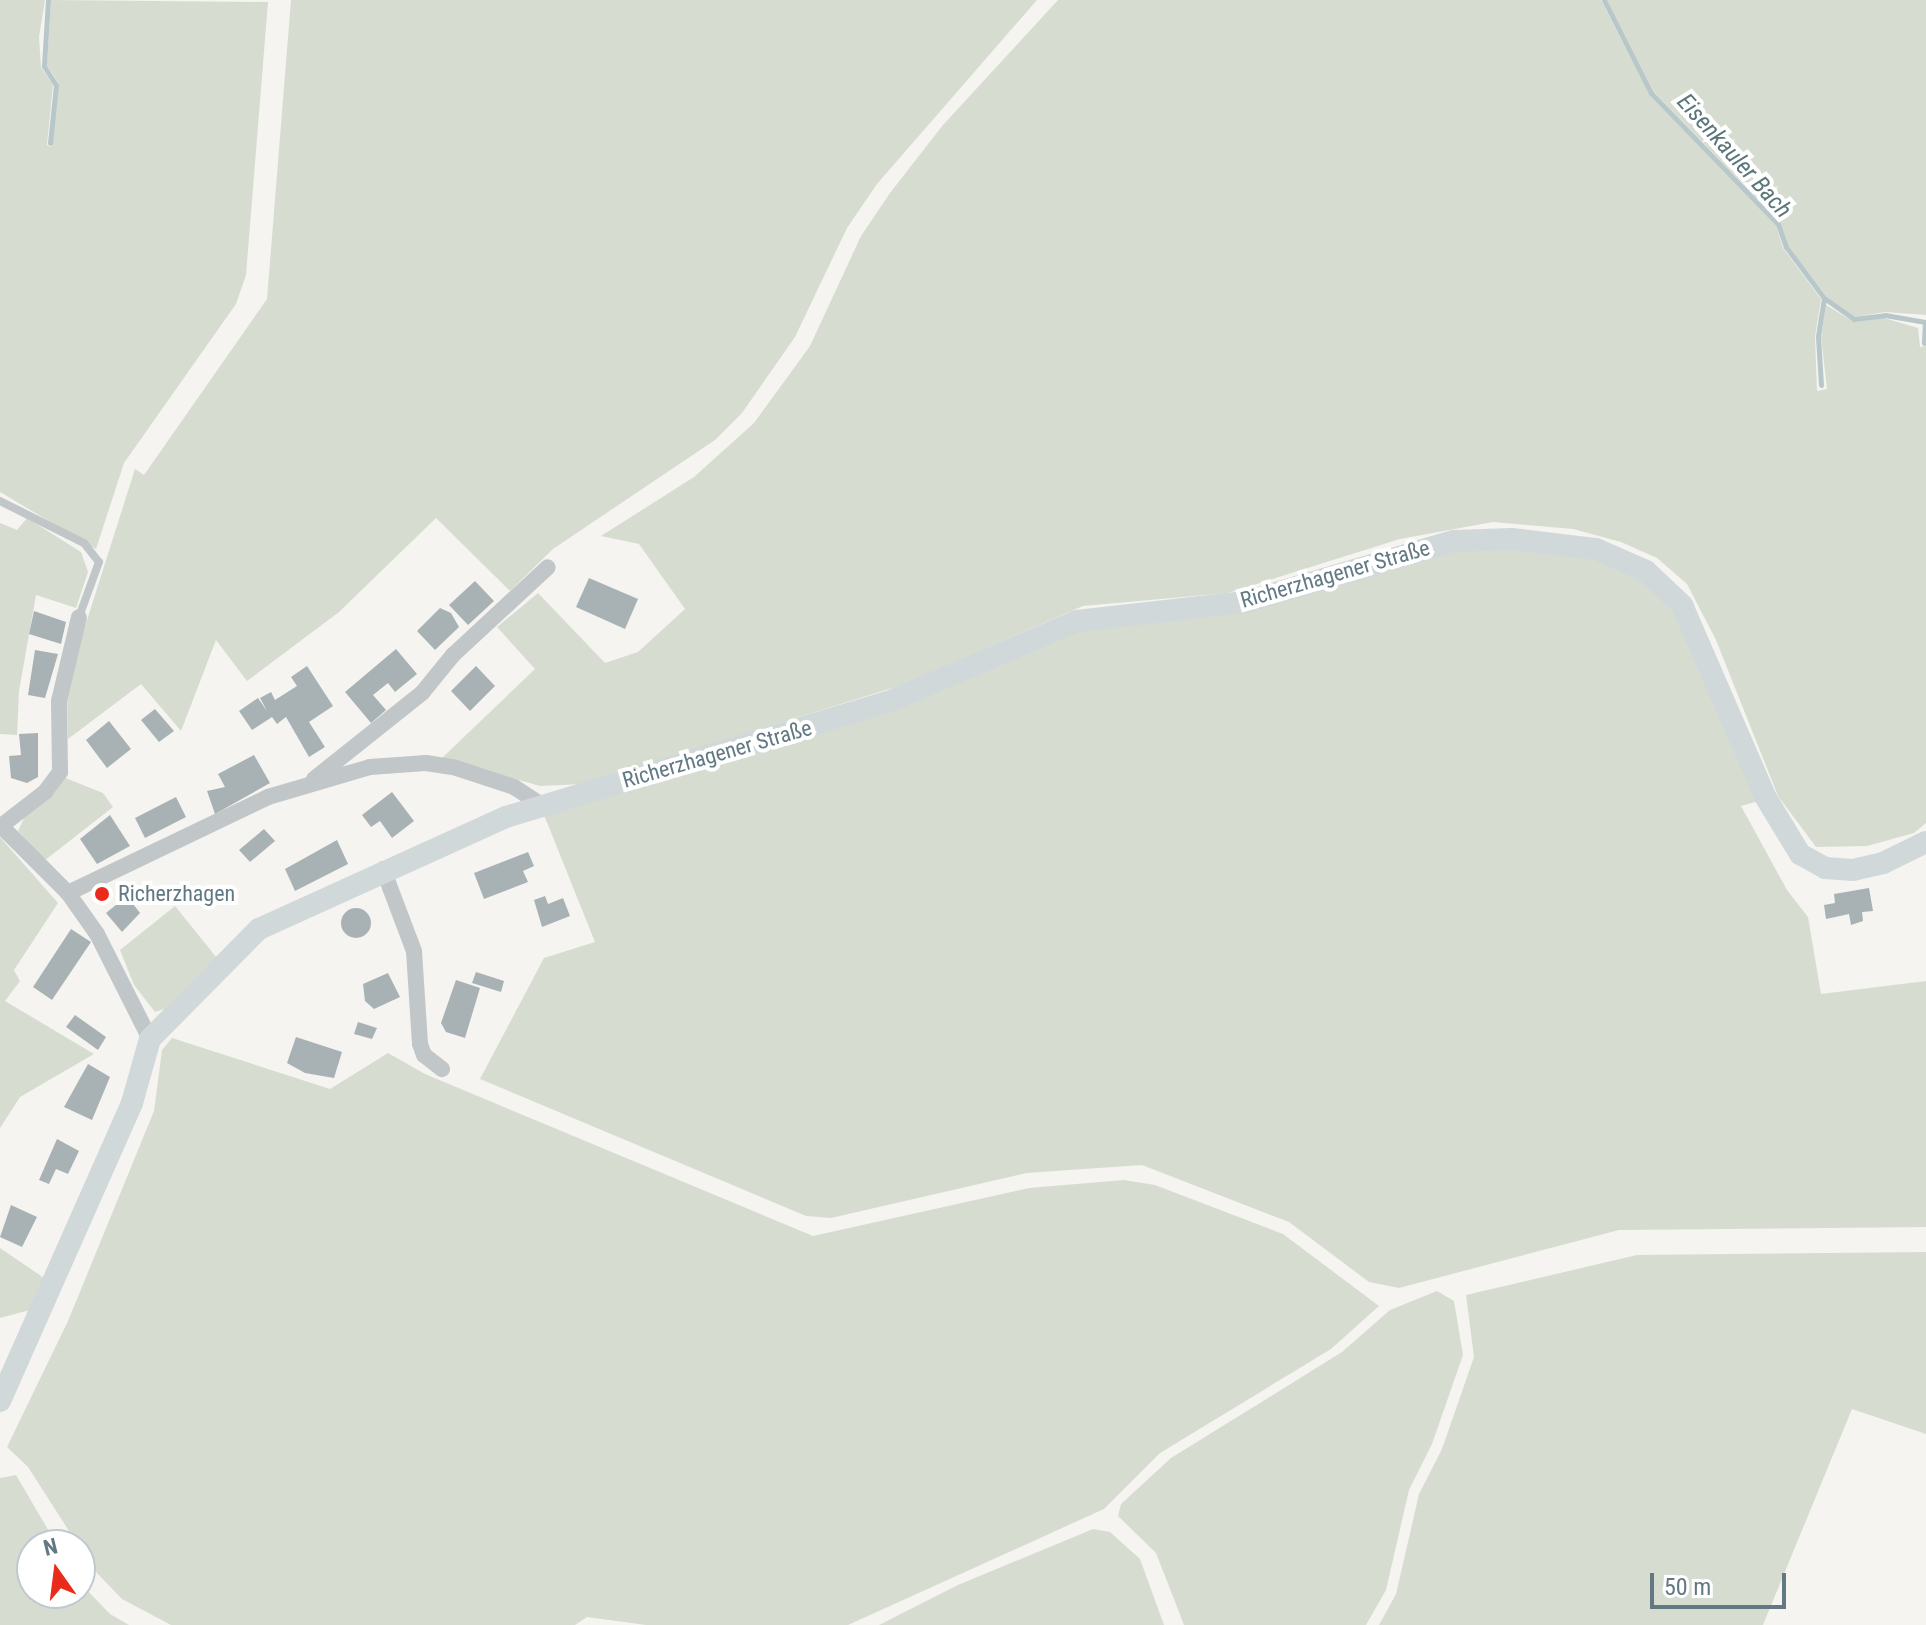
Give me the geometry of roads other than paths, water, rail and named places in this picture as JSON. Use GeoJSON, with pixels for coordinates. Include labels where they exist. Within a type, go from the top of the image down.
{"type":"FeatureCollection","features":[{"type":"Feature","properties":{"kind":"street","name":"Richerzhagener Straße"},"geometry":{"type":"LineString","coordinates":[[540,804],[874,706],[1077,621],[1245,602],[1426,546],[1497,538],[1596,549],[1637,565],[1674,595],[1696,629],[1775,817],[1808,860],[1825,868],[1853,870],[1883,863],[1926,842]]}},
{"type":"Feature","properties":{"kind":"street"},"geometry":{"type":"LineString","coordinates":[[310,782],[422,693],[453,655],[548,567]]}},
{"type":"Feature","properties":{"kind":"street"},"geometry":{"type":"LineString","coordinates":[[79,617],[59,701],[60,772],[45,792],[0,826],[68,893],[106,948],[150,1039]]}},
{"type":"Feature","properties":{"kind":"street"},"geometry":{"type":"LineString","coordinates":[[68,893],[252,804],[310,782],[370,767],[426,763],[514,787],[540,804]]}},
{"type":"Feature","properties":{"kind":"street"},"geometry":{"type":"LineString","coordinates":[[0,1401],[132,1103],[150,1039],[259,929],[383,869],[540,804]]}},
{"type":"Feature","properties":{"kind":"street"},"geometry":{"type":"LineString","coordinates":[[383,869],[414,951],[420,1044],[424,1055],[442,1069]]}},
{"type":"Feature","properties":{"kind":"lane"},"geometry":{"type":"LineString","coordinates":[[0,501],[84,543],[99,562],[79,617]]}},
{"type":"Feature","properties":{"kind":"waterway"},"geometry":{"type":"LineString","coordinates":[[48,0],[44,66],[56,85],[50,143]]}},
{"type":"Feature","properties":{"kind":"waterway","name":"Eisenkauler Bach"},"geometry":{"type":"LineString","coordinates":[[1604,0],[1651,93],[1778,224],[1786,247],[1824,298],[1818,337],[1821,385]]}},
{"type":"Feature","properties":{"kind":"waterway"},"geometry":{"type":"LineString","coordinates":[[1824,298],[1854,319],[1885,315],[1925,322],[1924,343]]}},
{"type":"Feature","properties":{"kind":"place","name":"Richerzhagen"},"geometry":{"type":"Point","coordinates":[102,894]}}]}
